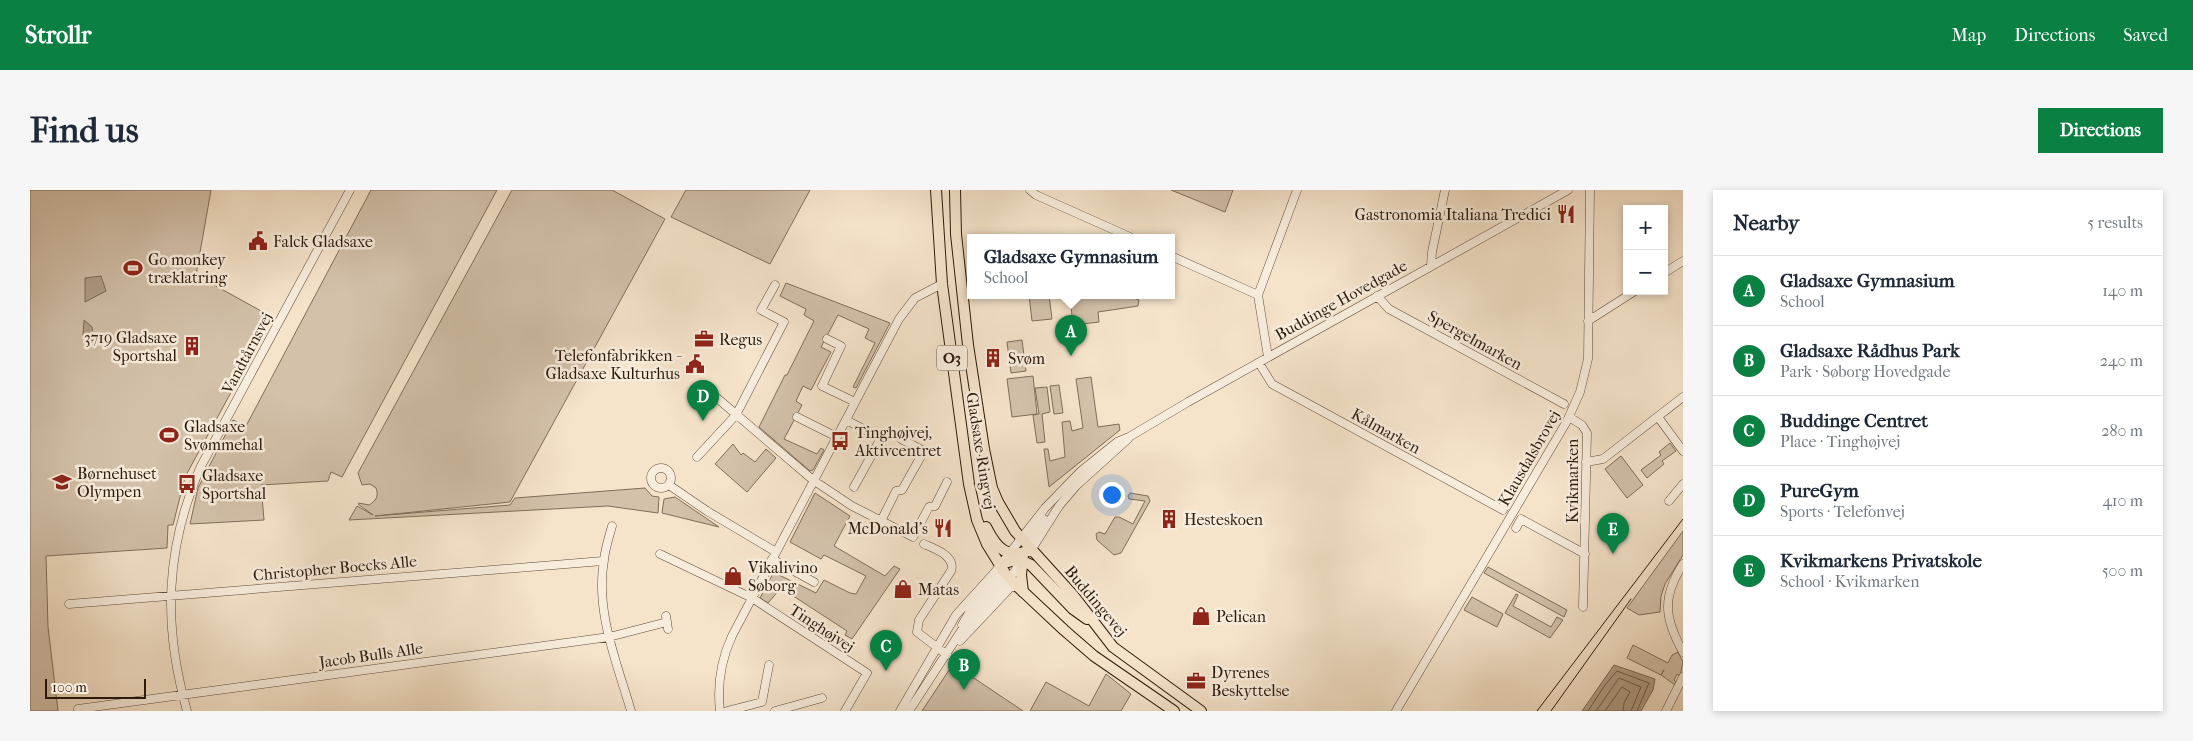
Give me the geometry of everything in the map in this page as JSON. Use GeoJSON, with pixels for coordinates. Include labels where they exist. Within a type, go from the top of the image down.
{"type":"FeatureCollection","features":[{"type":"Feature","properties":{"kind":"main road","name":"Gladsaxe Ringvej"},"geometry":{"type":"LineString","coordinates":[[936,190],[942,284],[969,484],[977,520],[987,544],[1005,572],[1020,589]]}},
{"type":"Feature","properties":{"kind":"main road","name":"Gladsaxe Ringvej"},"geometry":{"type":"LineString","coordinates":[[955,190],[960,282],[984,449],[995,495],[1019,549]]}},
{"type":"Feature","properties":{"kind":"main road"},"geometry":{"type":"LineString","coordinates":[[969,484],[979,511],[995,543],[1019,549],[1073,609],[1097,628]]}},
{"type":"Feature","properties":{"kind":"main road"},"geometry":{"type":"LineString","coordinates":[[1005,572],[1019,549]]}},
{"type":"Feature","properties":{"kind":"main road"},"geometry":{"type":"LineString","coordinates":[[1019,549],[1020,589]]}},
{"type":"Feature","properties":{"kind":"main road","name":"Buddingevej"},"geometry":{"type":"LineString","coordinates":[[1019,549],[1073,595],[1097,628],[1120,653],[1201,711]]}},
{"type":"Feature","properties":{"kind":"main road","name":"O3"},"geometry":{"type":"LineString","coordinates":[[1020,589],[1094,656],[1174,711]]}},
{"type":"Feature","properties":{"kind":"street","name":"Vandtårnsvej"},"geometry":{"type":"LineString","coordinates":[[187,711],[182,695],[172,634],[171,595],[172,570],[178,531],[188,496],[200,468],[350,190]]}},
{"type":"Feature","properties":{"kind":"street"},"geometry":{"type":"LineString","coordinates":[[1030,190],[1123,234]]}},
{"type":"Feature","properties":{"kind":"street"},"geometry":{"type":"LineString","coordinates":[[1268,357],[1258,296],[1297,190]]}},
{"type":"Feature","properties":{"kind":"street"},"geometry":{"type":"LineString","coordinates":[[1431,266],[1432,252],[1445,190]]}},
{"type":"Feature","properties":{"kind":"street","name":"Buddinge Hovedgade"},"geometry":{"type":"LineString","coordinates":[[1005,572],[1045,508],[1081,471],[1117,442],[1129,438],[1268,357],[1568,190]]}},
{"type":"Feature","properties":{"kind":"street","name":"Klausdalsbrovej"},"geometry":{"type":"LineString","coordinates":[[1396,711],[1569,417],[1585,376],[1588,359],[1590,190]]}},
{"type":"Feature","properties":{"kind":"street"},"geometry":{"type":"LineString","coordinates":[[1175,258],[1258,296]]}},
{"type":"Feature","properties":{"kind":"street"},"geometry":{"type":"LineString","coordinates":[[1668,270],[1683,261]]}},
{"type":"Feature","properties":{"kind":"street"},"geometry":{"type":"LineString","coordinates":[[720,711],[718,687],[725,650],[752,598],[899,319],[915,298],[942,284]]}},
{"type":"Feature","properties":{"kind":"street"},"geometry":{"type":"LineString","coordinates":[[697,457],[736,415],[784,322],[761,310],[774,285]]}},
{"type":"Feature","properties":{"kind":"street"},"geometry":{"type":"LineString","coordinates":[[1588,321],[1629,295]]}},
{"type":"Feature","properties":{"kind":"street","name":"Spergelmarken"},"geometry":{"type":"LineString","coordinates":[[1376,296],[1389,309],[1564,404]]}},
{"type":"Feature","properties":{"kind":"street"},"geometry":{"type":"LineString","coordinates":[[827,339],[842,346],[822,386],[855,402]]}},
{"type":"Feature","properties":{"kind":"street","name":"Kålmarken"},"geometry":{"type":"LineString","coordinates":[[1260,362],[1272,384],[1503,510],[1506,504]]}},
{"type":"Feature","properties":{"kind":"street"},"geometry":{"type":"LineString","coordinates":[[703,386],[814,480],[852,506],[913,537],[929,507],[934,506],[947,482]]}},
{"type":"Feature","properties":{"kind":"street"},"geometry":{"type":"LineString","coordinates":[[1586,462],[1603,459],[1683,397]]}},
{"type":"Feature","properties":{"kind":"street"},"geometry":{"type":"LineString","coordinates":[[797,417],[837,436]]}},
{"type":"Feature","properties":{"kind":"street","name":"Kvikmarken"},"geometry":{"type":"LineString","coordinates":[[1569,417],[1586,429],[1584,607]]}},
{"type":"Feature","properties":{"kind":"street"},"geometry":{"type":"LineString","coordinates":[[1658,417],[1683,451]]}},
{"type":"Feature","properties":{"kind":"street"},"geometry":{"type":"LineString","coordinates":[[846,420],[881,438],[854,487]]}},
{"type":"Feature","properties":{"kind":"street","name":"Buddinge Hovedgade"},"geometry":{"type":"LineString","coordinates":[[1019,549],[1076,486],[1129,438]]}},
{"type":"Feature","properties":{"kind":"street"},"geometry":{"type":"LineString","coordinates":[[881,520],[896,491],[902,490],[924,451],[901,439]]}},
{"type":"Feature","properties":{"kind":"street"},"geometry":{"type":"LineString","coordinates":[[1668,501],[1683,484]]}},
{"type":"Feature","properties":{"kind":"street","name":"Tinghøjvej"},"geometry":{"type":"LineString","coordinates":[[669,485],[814,582]]}},
{"type":"Feature","properties":{"kind":"street","name":"Kvikmarken"},"geometry":{"type":"LineString","coordinates":[[1516,528],[1521,520],[1585,554]]}},
{"type":"Feature","properties":{"kind":"street"},"geometry":{"type":"LineString","coordinates":[[612,526],[603,561],[603,606],[609,637],[631,711]]}},
{"type":"Feature","properties":{"kind":"street"},"geometry":{"type":"LineString","coordinates":[[924,544],[950,559],[953,565],[952,571],[917,625],[918,634],[946,655]]}},
{"type":"Feature","properties":{"kind":"street"},"geometry":{"type":"LineString","coordinates":[[660,554],[752,598]]}},
{"type":"Feature","properties":{"kind":"street","name":"Christopher Boecks Alle"},"geometry":{"type":"LineString","coordinates":[[69,604],[603,561]]}},
{"type":"Feature","properties":{"kind":"street"},"geometry":{"type":"LineString","coordinates":[[1683,564],[1672,584],[1668,603],[1668,615],[1675,637],[1683,652]]}},
{"type":"Feature","properties":{"kind":"street"},"geometry":{"type":"LineString","coordinates":[[909,711],[957,638],[1005,572]]}},
{"type":"Feature","properties":{"kind":"street"},"geometry":{"type":"LineString","coordinates":[[900,711],[936,647],[960,610],[1005,572]]}},
{"type":"Feature","properties":{"kind":"street"},"geometry":{"type":"LineString","coordinates":[[946,655],[1010,588],[1020,589]]}},
{"type":"Feature","properties":{"kind":"street","name":"Tinghøjvej"},"geometry":{"type":"LineString","coordinates":[[752,598],[867,674],[845,711]]}},
{"type":"Feature","properties":{"kind":"street","name":"Jacob Bulls Alle"},"geometry":{"type":"LineString","coordinates":[[78,709],[609,637],[667,622]]}},
{"type":"Feature","properties":{"kind":"street"},"geometry":{"type":"LineString","coordinates":[[765,711],[762,702],[769,665]]}},
{"type":"Feature","properties":{"kind":"street"},"geometry":{"type":"LineString","coordinates":[[1666,711],[1683,677]]}},
{"type":"Feature","properties":{"kind":"street"},"geometry":{"type":"LineString","coordinates":[[775,711],[822,698]]}},
{"type":"Feature","properties":{"kind":"street"},"geometry":{"type":"LineString","coordinates":[[727,711],[762,702]]}},
{"type":"Feature","properties":{"kind":"shaded area"},"geometry":{"type":"Polygon","coordinates":[[[30,190],[211,190],[196,275],[272,317],[185,477],[173,525],[168,525],[167,548],[46,556],[48,627],[58,711],[30,711],[30,190]]]}},
{"type":"Feature","properties":{"kind":"shaded area"},"geometry":{"type":"Polygon","coordinates":[[[371,190],[497,190],[342,477],[331,472],[328,481],[261,485],[264,520],[190,524],[198,488],[233,420],[246,426],[371,190]]]}},
{"type":"Feature","properties":{"kind":"shaded area"},"geometry":{"type":"Polygon","coordinates":[[[512,190],[612,190],[665,219],[510,502],[375,516],[510,505],[515,498],[645,488],[652,496],[659,497],[658,513],[608,506],[349,520],[357,506],[373,515],[358,504],[369,505],[373,502],[377,496],[376,488],[370,484],[362,485],[358,473],[512,190]]]}},
{"type":"Feature","properties":{"kind":"shaded area"},"geometry":{"type":"Polygon","coordinates":[[[686,190],[810,190],[770,264],[671,217],[686,190]]]}},
{"type":"Feature","properties":{"kind":"shaded area"},"geometry":{"type":"Polygon","coordinates":[[[1171,190],[1233,190],[1225,212],[1171,190]]]}},
{"type":"Feature","properties":{"kind":"shaded area"},"geometry":{"type":"Polygon","coordinates":[[[786,283],[890,323],[856,388],[853,387],[875,343],[865,338],[869,329],[838,315],[821,347],[831,352],[811,390],[803,386],[796,401],[802,405],[784,439],[817,454],[821,448],[824,450],[813,470],[810,471],[759,427],[814,321],[804,315],[806,309],[780,296],[786,283]]]}},
{"type":"Feature","properties":{"kind":"shaded area"},"geometry":{"type":"Polygon","coordinates":[[[1029,299],[1050,299],[1052,319],[1032,321],[1029,299]]]}},
{"type":"Feature","properties":{"kind":"shaded area"},"geometry":{"type":"Polygon","coordinates":[[[1070,299],[1139,300],[1138,306],[1098,312],[1099,322],[1066,326],[1065,317],[1072,316],[1070,299]]]}},
{"type":"Feature","properties":{"kind":"shaded area"},"geometry":{"type":"Polygon","coordinates":[[[1022,340],[1026,371],[1011,373],[1007,342],[1022,340]]]}},
{"type":"Feature","properties":{"kind":"shaded area"},"geometry":{"type":"Polygon","coordinates":[[[1033,376],[1037,414],[1012,417],[1007,379],[1033,376]]]}},
{"type":"Feature","properties":{"kind":"shaded area"},"geometry":{"type":"Polygon","coordinates":[[[1091,377],[1098,427],[1119,424],[1120,430],[1049,487],[1044,449],[1048,449],[1050,461],[1065,457],[1062,422],[1070,421],[1072,431],[1083,428],[1076,379],[1091,377]]]}},
{"type":"Feature","properties":{"kind":"shaded area"},"geometry":{"type":"Polygon","coordinates":[[[1059,385],[1063,413],[1054,414],[1050,386],[1059,385]]]}},
{"type":"Feature","properties":{"kind":"shaded area"},"geometry":{"type":"Polygon","coordinates":[[[1047,387],[1050,412],[1042,414],[1045,442],[1037,443],[1033,415],[1039,414],[1035,388],[1047,387]]]}},
{"type":"Feature","properties":{"kind":"shaded area"},"geometry":{"type":"Polygon","coordinates":[[[1670,443],[1676,451],[1662,461],[1664,464],[1647,478],[1641,470],[1661,455],[1659,452],[1670,443]]]}},
{"type":"Feature","properties":{"kind":"shaded area"},"geometry":{"type":"Polygon","coordinates":[[[733,444],[741,455],[743,453],[755,462],[766,449],[776,458],[747,492],[715,464],[733,444]]]}},
{"type":"Feature","properties":{"kind":"shaded area"},"geometry":{"type":"Polygon","coordinates":[[[1621,456],[1643,485],[1627,498],[1605,469],[1621,456]]]}},
{"type":"Feature","properties":{"kind":"shaded area"},"geometry":{"type":"Polygon","coordinates":[[[815,493],[850,516],[834,546],[885,576],[894,566],[900,569],[852,639],[845,635],[847,631],[781,588],[768,603],[760,598],[776,568],[780,570],[779,575],[816,593],[824,580],[856,594],[866,576],[824,555],[821,559],[790,542],[815,493]]]}},
{"type":"Feature","properties":{"kind":"shaded area"},"geometry":{"type":"Polygon","coordinates":[[[1130,493],[1148,496],[1150,501],[1121,553],[1114,555],[1097,540],[1096,534],[1099,532],[1105,534],[1115,517],[1133,524],[1145,501],[1129,499],[1130,493]]]}},
{"type":"Feature","properties":{"kind":"shaded area"},"geometry":{"type":"Polygon","coordinates":[[[675,497],[719,527],[662,513],[664,499],[675,497]]]}},
{"type":"Feature","properties":{"kind":"shaded area"},"geometry":{"type":"Polygon","coordinates":[[[1683,531],[1683,555],[1665,584],[1661,596],[1660,612],[1639,615],[1627,608],[1683,531]]]}},
{"type":"Feature","properties":{"kind":"shaded area"},"geometry":{"type":"Polygon","coordinates":[[[1488,567],[1567,610],[1564,617],[1484,573],[1488,567]]]}},
{"type":"Feature","properties":{"kind":"shaded area"},"geometry":{"type":"Polygon","coordinates":[[[1516,594],[1518,595],[1513,606],[1551,627],[1557,617],[1563,620],[1550,638],[1505,613],[1516,594]]]}},
{"type":"Feature","properties":{"kind":"shaded area"},"geometry":{"type":"Polygon","coordinates":[[[1472,597],[1503,614],[1497,627],[1464,610],[1472,597]]]}},
{"type":"Feature","properties":{"kind":"shaded area"},"geometry":{"type":"Polygon","coordinates":[[[1633,645],[1668,663],[1672,655],[1678,652],[1683,662],[1680,676],[1677,674],[1674,680],[1676,682],[1675,685],[1661,675],[1627,658],[1633,645]]]}},
{"type":"Feature","properties":{"kind":"shaded area"},"geometry":{"type":"Polygon","coordinates":[[[953,664],[1023,711],[922,711],[953,664]]]}},
{"type":"Feature","properties":{"kind":"shaded area"},"geometry":{"type":"Polygon","coordinates":[[[1106,674],[1131,694],[1121,711],[1030,711],[1046,682],[1089,706],[1106,674]]]}},
{"type":"Feature","properties":{"kind":"water"},"geometry":{"type":"Polygon","coordinates":[[[101,276],[106,291],[85,302],[85,278],[101,276]]]}},
{"type":"Feature","properties":{"kind":"water"},"geometry":{"type":"Polygon","coordinates":[[[84,320],[92,327],[94,340],[85,342],[83,335],[84,320]]]}},
{"type":"Feature","properties":{"kind":"water"},"geometry":{"type":"Polygon","coordinates":[[[1614,665],[1655,679],[1653,690],[1641,711],[1582,711],[1614,665]]]}},
{"type":"Feature","properties":{"kind":"tram line"},"geometry":{"type":"LineString","coordinates":[[1537,711],[1683,519]]}},
{"type":"Feature","properties":{"kind":"tram line"},"geometry":{"type":"LineString","coordinates":[[1551,711],[1631,599]]}},
{"type":"Feature","properties":{"kind":"place","name":"Gastronomia Italiana Tredici"},"geometry":{"type":"Point","coordinates":[1566,214]}},
{"type":"Feature","properties":{"kind":"place","name":"Falck Gladsaxe"},"geometry":{"type":"Point","coordinates":[258,241]}},
{"type":"Feature","properties":{"kind":"place","name":"Go monkey træklatring"},"geometry":{"type":"Point","coordinates":[133,268]}},
{"type":"Feature","properties":{"kind":"place","name":"Regus"},"geometry":{"type":"Point","coordinates":[704,339]}},
{"type":"Feature","properties":{"kind":"place","name":"3719 Gladsaxe Sportshal"},"geometry":{"type":"Point","coordinates":[192,346]}},
{"type":"Feature","properties":{"kind":"place","name":"Gladsaxe Gymnasium"},"geometry":{"type":"Point","coordinates":[1071,356]}},
{"type":"Feature","properties":{"kind":"place","name":"Svøm"},"geometry":{"type":"Point","coordinates":[993,358]}},
{"type":"Feature","properties":{"kind":"place","name":"Telefonfabrikken - Gladsaxe Kulturhus"},"geometry":{"type":"Point","coordinates":[695,364]}},
{"type":"Feature","properties":{"kind":"place","name":"PureGym"},"geometry":{"type":"Point","coordinates":[703,421]}},
{"type":"Feature","properties":{"kind":"place","name":"Gladsaxe Svømmehal"},"geometry":{"type":"Point","coordinates":[169,435]}},
{"type":"Feature","properties":{"kind":"place","name":"Tinghøjvej, Aktivcentret"},"geometry":{"type":"Point","coordinates":[840,441]}},
{"type":"Feature","properties":{"kind":"place","name":"Børnehuset Olympen"},"geometry":{"type":"Point","coordinates":[62,482]}},
{"type":"Feature","properties":{"kind":"place","name":"Gladsaxe Sportshal"},"geometry":{"type":"Point","coordinates":[187,484]}},
{"type":"Feature","properties":{"kind":"place","name":"Hesteskoen"},"geometry":{"type":"Point","coordinates":[1169,519]}},
{"type":"Feature","properties":{"kind":"place","name":"McDonald's"},"geometry":{"type":"Point","coordinates":[943,528]}},
{"type":"Feature","properties":{"kind":"place","name":"Kvikmarkens Privatskole"},"geometry":{"type":"Point","coordinates":[1613,554]}},
{"type":"Feature","properties":{"kind":"place","name":"Vikalivino Søborg"},"geometry":{"type":"Point","coordinates":[733,576]}},
{"type":"Feature","properties":{"kind":"place","name":"Matas"},"geometry":{"type":"Point","coordinates":[903,589]}},
{"type":"Feature","properties":{"kind":"place","name":"Pelican"},"geometry":{"type":"Point","coordinates":[1201,616]}},
{"type":"Feature","properties":{"kind":"place","name":"Buddinge Centret"},"geometry":{"type":"Point","coordinates":[886,671]}},
{"type":"Feature","properties":{"kind":"place","name":"Dyrenes Beskyttelse"},"geometry":{"type":"Point","coordinates":[1196,681]}},
{"type":"Feature","properties":{"kind":"place","name":"Gladsaxe Rådhus Park"},"geometry":{"type":"Point","coordinates":[964,690]}}]}
